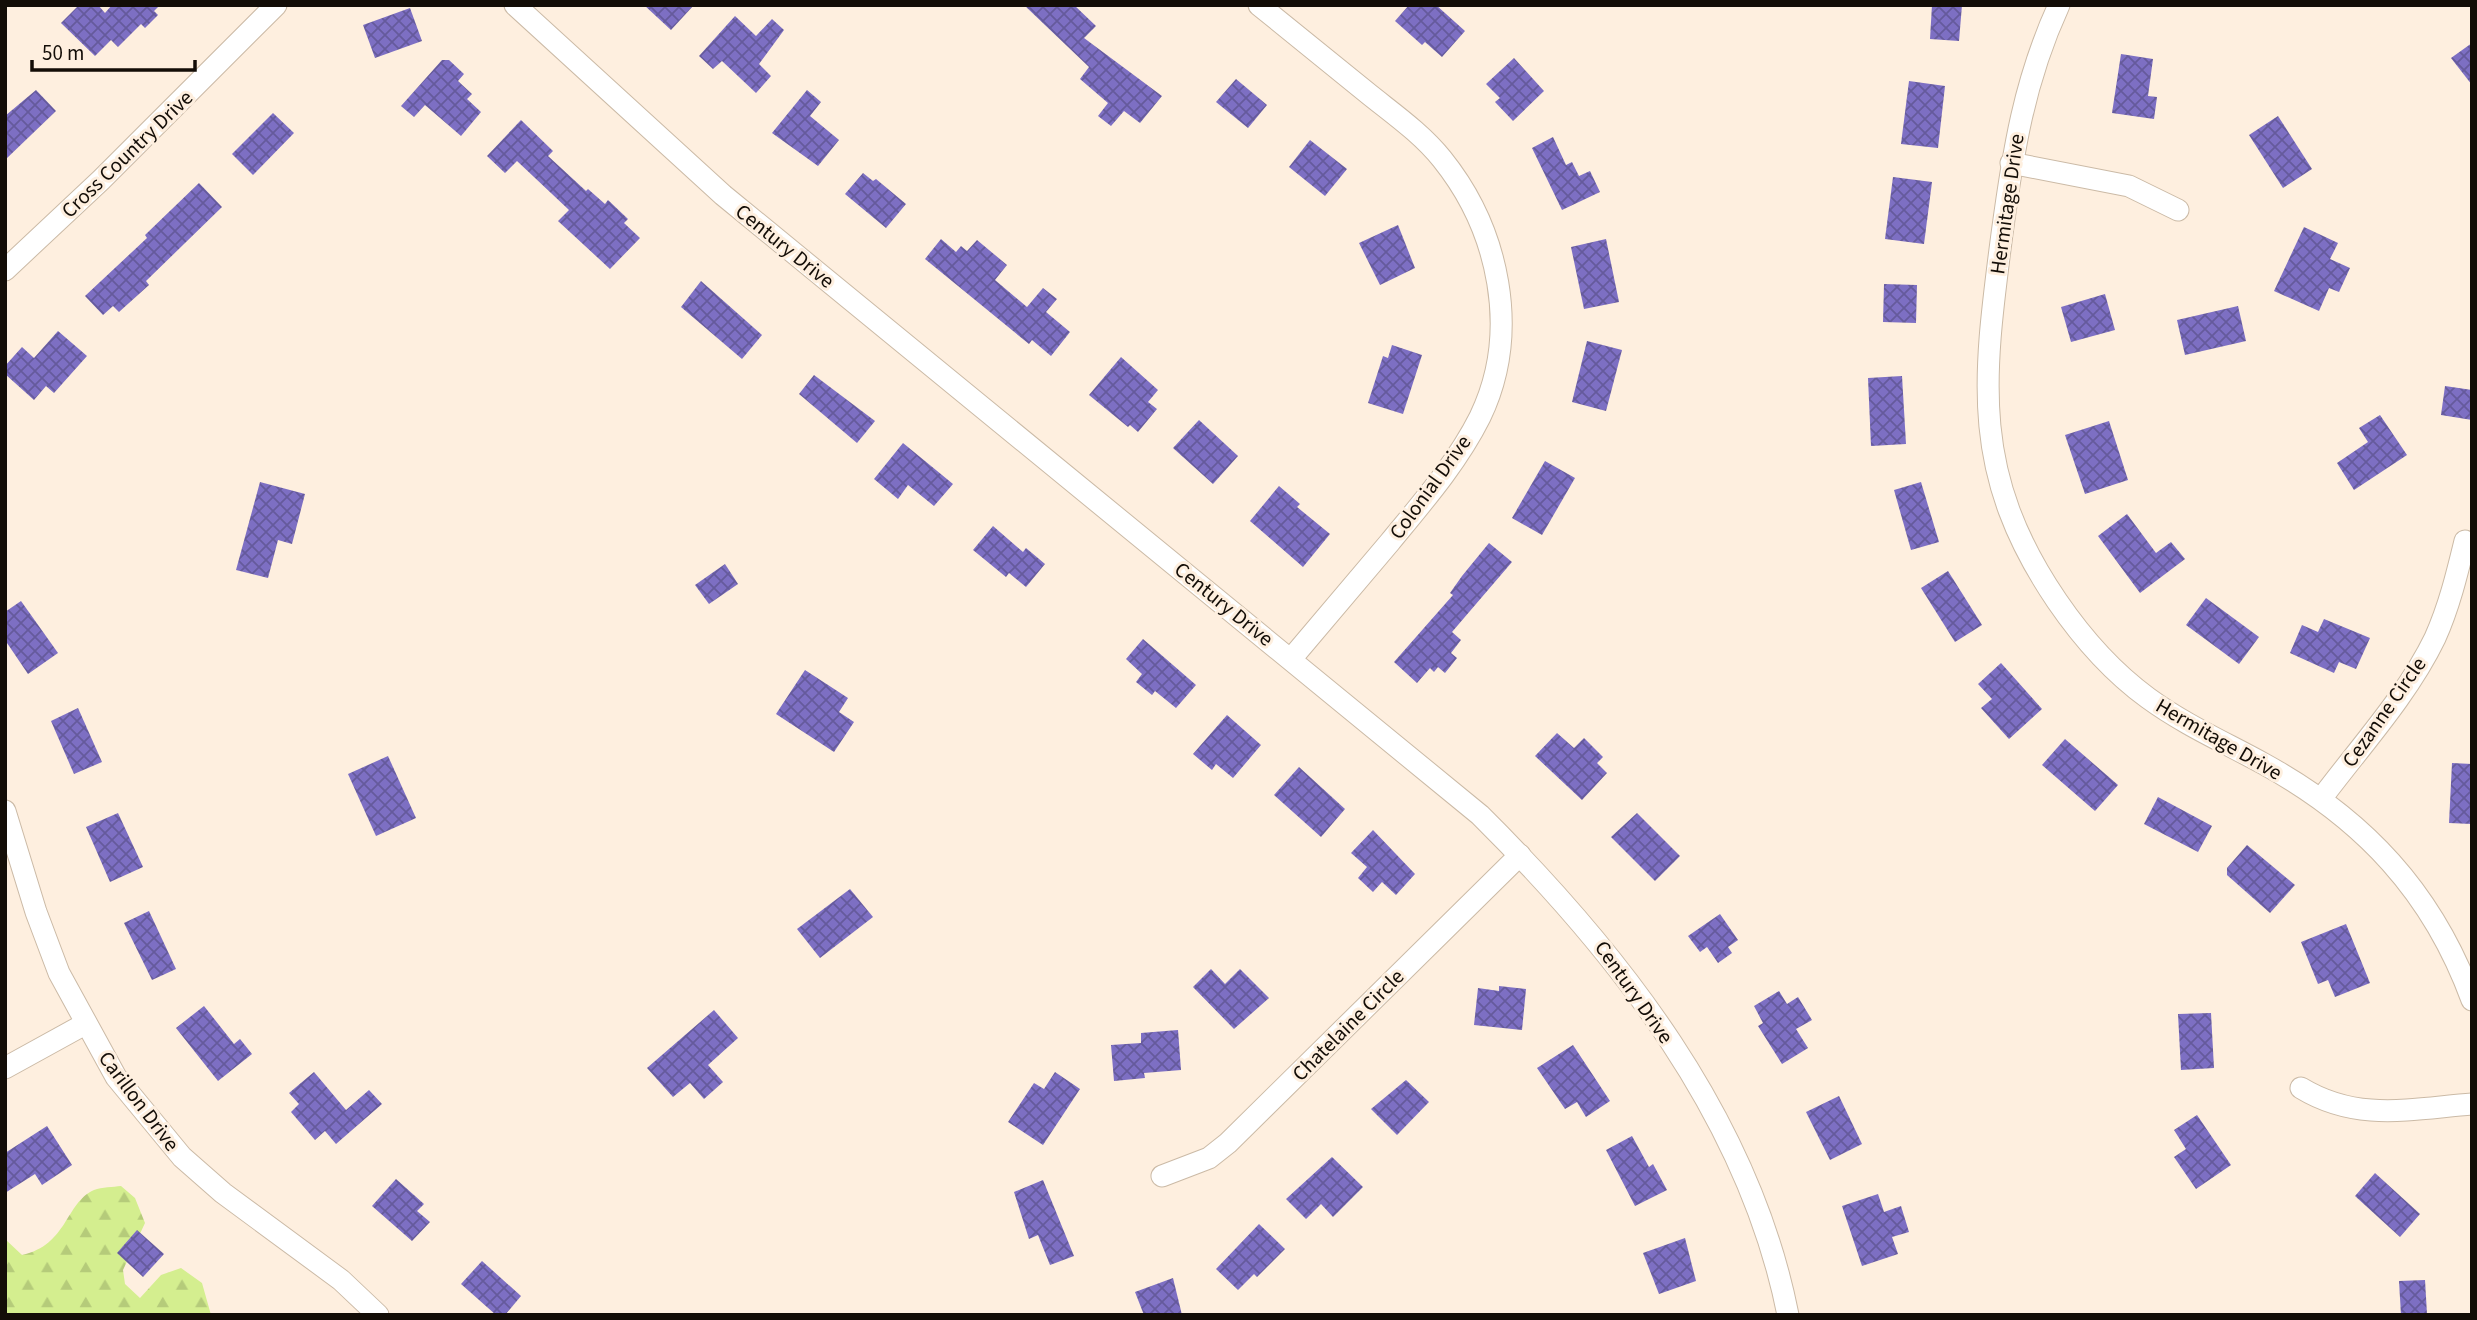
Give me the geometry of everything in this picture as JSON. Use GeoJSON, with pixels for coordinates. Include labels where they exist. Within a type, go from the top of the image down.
{"type":"FeatureCollection","features":[{"type":"Feature","properties":{"kind":"street","name":"Cross Country Drive"},"geometry":{"type":"LineString","coordinates":[[5,270],[119,162],[276,5]]}},
{"type":"Feature","properties":{"kind":"street","name":"Century Drive"},"geometry":{"type":"LineString","coordinates":[[515,5],[723,195],[1291,659],[1479,815],[1520,855],[1612,958],[1695,1083],[1737,1158],[1765,1223],[1788,1315]]}},
{"type":"Feature","properties":{"kind":"street","name":"Colonial Drive"},"geometry":{"type":"LineString","coordinates":[[1259,5],[1402,121],[1440,156],[1471,198],[1488,239],[1499,286],[1502,330],[1495,372],[1480,416],[1458,454],[1433,491],[1291,659]]}},
{"type":"Feature","properties":{"kind":"street","name":"Hermitage Drive"},"geometry":{"type":"LineString","coordinates":[[2059,5],[2022,103],[2011,163],[1987,346],[1988,425],[1996,472],[2014,527],[2062,608],[2110,667],[2190,728],[2265,765],[2321,799],[2362,830],[2395,864],[2446,940],[2472,1000]]}},
{"type":"Feature","properties":{"kind":"street"},"geometry":{"type":"LineString","coordinates":[[2011,163],[2117,182],[2152,195],[2178,210]]}},
{"type":"Feature","properties":{"kind":"street","name":"Cezanne Circle"},"geometry":{"type":"LineString","coordinates":[[2321,799],[2421,662],[2453,593],[2465,541]]}},
{"type":"Feature","properties":{"kind":"street","name":"Carillon Drive"},"geometry":{"type":"LineString","coordinates":[[5,810],[36,912],[59,972],[116,1077],[182,1157],[223,1193],[341,1280],[378,1315]]}},
{"type":"Feature","properties":{"kind":"street","name":"Chatelaine Circle"},"geometry":{"type":"LineString","coordinates":[[1162,1176],[1209,1158],[1228,1143],[1520,855]]}},
{"type":"Feature","properties":{"kind":"street"},"geometry":{"type":"LineString","coordinates":[[5,1068],[85,1024]]}},
{"type":"Feature","properties":{"kind":"street"},"geometry":{"type":"LineString","coordinates":[[2301,1088],[2321,1100],[2365,1112],[2472,1104]]}},
{"type":"Feature","properties":{"kind":"green space"},"geometry":{"type":"Polygon","coordinates":[[[121,1186],[135,1198],[145,1223],[123,1270],[125,1284],[140,1298],[161,1275],[181,1268],[202,1283],[211,1315],[5,1315],[5,1239],[22,1255],[37,1250],[57,1233],[84,1196],[97,1189],[121,1186]]]}},
{"type":"Feature","properties":{"kind":"building"},"geometry":{"type":"Polygon","coordinates":[[[79,5],[98,5],[105,13],[112,5],[160,5],[154,11],[158,15],[145,28],[141,24],[118,47],[111,40],[95,56],[61,23],[79,5]]]}},
{"type":"Feature","properties":{"kind":"building"},"geometry":{"type":"Polygon","coordinates":[[[644,5],[694,5],[671,30],[644,5]]]}},
{"type":"Feature","properties":{"kind":"building"},"geometry":{"type":"Polygon","coordinates":[[[1024,5],[1074,5],[1096,26],[1084,38],[1162,96],[1140,123],[1124,111],[1111,126],[1098,116],[1108,103],[1080,79],[1089,67],[1024,5]]]}},
{"type":"Feature","properties":{"kind":"building"},"geometry":{"type":"Polygon","coordinates":[[[1409,5],[1436,5],[1465,31],[1442,57],[1425,42],[1422,45],[1395,21],[1409,5]]]}},
{"type":"Feature","properties":{"kind":"building"},"geometry":{"type":"Polygon","coordinates":[[[1932,5],[1962,5],[1959,41],[1930,39],[1932,5]]]}},
{"type":"Feature","properties":{"kind":"building"},"geometry":{"type":"Polygon","coordinates":[[[410,8],[422,41],[375,58],[363,25],[410,8]]]}},
{"type":"Feature","properties":{"kind":"building"},"geometry":{"type":"Polygon","coordinates":[[[735,16],[756,36],[772,19],[784,30],[759,64],[771,76],[756,93],[722,61],[713,69],[699,56],[735,16]]]}},
{"type":"Feature","properties":{"kind":"building"},"geometry":{"type":"Polygon","coordinates":[[[2472,43],[2472,85],[2451,58],[2472,43]]]}},
{"type":"Feature","properties":{"kind":"building"},"geometry":{"type":"Polygon","coordinates":[[[2121,54],[2153,59],[2148,96],[2157,97],[2154,119],[2112,113],[2121,54]]]}},
{"type":"Feature","properties":{"kind":"building"},"geometry":{"type":"Polygon","coordinates":[[[1514,58],[1544,91],[1513,121],[1495,102],[1500,98],[1486,84],[1514,58]]]}},
{"type":"Feature","properties":{"kind":"building"},"geometry":{"type":"Polygon","coordinates":[[[442,60],[449,60],[464,74],[458,81],[472,94],[467,99],[481,112],[461,136],[425,105],[414,117],[401,106],[442,60]]]}},
{"type":"Feature","properties":{"kind":"building"},"geometry":{"type":"Polygon","coordinates":[[[1236,79],[1267,105],[1248,128],[1216,102],[1236,79]]]}},
{"type":"Feature","properties":{"kind":"building"},"geometry":{"type":"Polygon","coordinates":[[[1909,81],[1945,86],[1938,148],[1901,144],[1909,81]]]}},
{"type":"Feature","properties":{"kind":"building"},"geometry":{"type":"Polygon","coordinates":[[[36,90],[56,111],[5,160],[5,116],[36,90]]]}},
{"type":"Feature","properties":{"kind":"building"},"geometry":{"type":"Polygon","coordinates":[[[807,90],[821,102],[810,116],[839,140],[818,166],[772,133],[807,90]]]}},
{"type":"Feature","properties":{"kind":"building"},"geometry":{"type":"Polygon","coordinates":[[[273,113],[294,133],[253,175],[232,154],[273,113]]]}},
{"type":"Feature","properties":{"kind":"building"},"geometry":{"type":"Polygon","coordinates":[[[2278,116],[2312,169],[2283,188],[2249,135],[2278,116]]]}},
{"type":"Feature","properties":{"kind":"building"},"geometry":{"type":"Polygon","coordinates":[[[521,120],[553,151],[548,156],[586,191],[588,189],[605,204],[608,200],[628,219],[624,223],[640,238],[610,269],[558,221],[569,210],[517,161],[505,173],[487,156],[521,120]]]}},
{"type":"Feature","properties":{"kind":"building"},"geometry":{"type":"Polygon","coordinates":[[[1553,137],[1566,165],[1572,162],[1579,176],[1590,171],[1600,192],[1562,210],[1532,148],[1553,137]]]}},
{"type":"Feature","properties":{"kind":"building"},"geometry":{"type":"Polygon","coordinates":[[[1310,140],[1347,169],[1325,196],[1289,167],[1310,140]]]}},
{"type":"Feature","properties":{"kind":"building"},"geometry":{"type":"Polygon","coordinates":[[[863,173],[873,181],[876,179],[906,204],[886,228],[845,194],[863,173]]]}},
{"type":"Feature","properties":{"kind":"building"},"geometry":{"type":"Polygon","coordinates":[[[1893,177],[1932,182],[1924,244],[1885,239],[1893,177]]]}},
{"type":"Feature","properties":{"kind":"building"},"geometry":{"type":"Polygon","coordinates":[[[199,183],[222,207],[146,281],[149,285],[119,312],[113,306],[103,315],[85,296],[147,238],[145,235],[199,183]]]}},
{"type":"Feature","properties":{"kind":"building"},"geometry":{"type":"Polygon","coordinates":[[[1398,225],[1415,268],[1380,285],[1359,243],[1398,225]]]}},
{"type":"Feature","properties":{"kind":"building"},"geometry":{"type":"Polygon","coordinates":[[[2304,227],[2338,243],[2330,259],[2350,268],[2339,292],[2329,288],[2319,311],[2274,291],[2304,227]]]}},
{"type":"Feature","properties":{"kind":"building"},"geometry":{"type":"Polygon","coordinates":[[[941,239],[956,252],[961,246],[967,251],[977,240],[1007,265],[995,280],[1027,307],[1043,288],[1057,299],[1046,312],[1070,332],[1051,356],[1032,340],[1029,344],[925,259],[941,239]]]}},
{"type":"Feature","properties":{"kind":"building"},"geometry":{"type":"Polygon","coordinates":[[[1606,239],[1619,302],[1584,309],[1571,247],[1606,239]]]}},
{"type":"Feature","properties":{"kind":"building"},"geometry":{"type":"Polygon","coordinates":[[[701,281],[762,335],[742,359],[681,307],[701,281]]]}},
{"type":"Feature","properties":{"kind":"building"},"geometry":{"type":"Polygon","coordinates":[[[1884,284],[1917,285],[1916,323],[1883,322],[1884,284]]]}},
{"type":"Feature","properties":{"kind":"building"},"geometry":{"type":"Polygon","coordinates":[[[2105,294],[2115,330],[2071,342],[2061,307],[2105,294]]]}},
{"type":"Feature","properties":{"kind":"building"},"geometry":{"type":"Polygon","coordinates":[[[2238,306],[2246,341],[2185,355],[2177,320],[2238,306]]]}},
{"type":"Feature","properties":{"kind":"building"},"geometry":{"type":"Polygon","coordinates":[[[58,331],[87,356],[54,393],[46,386],[34,400],[5,374],[5,366],[22,347],[34,358],[58,331]]]}},
{"type":"Feature","properties":{"kind":"building"},"geometry":{"type":"Polygon","coordinates":[[[1587,341],[1622,350],[1606,411],[1572,402],[1587,341]]]}},
{"type":"Feature","properties":{"kind":"building"},"geometry":{"type":"Polygon","coordinates":[[[1392,345],[1422,355],[1403,414],[1368,403],[1383,356],[1388,358],[1392,345]]]}},
{"type":"Feature","properties":{"kind":"building"},"geometry":{"type":"Polygon","coordinates":[[[1121,357],[1158,390],[1148,402],[1157,409],[1138,432],[1089,395],[1121,357]]]}},
{"type":"Feature","properties":{"kind":"building"},"geometry":{"type":"Polygon","coordinates":[[[814,375],[875,421],[857,443],[799,394],[814,375]]]}},
{"type":"Feature","properties":{"kind":"building"},"geometry":{"type":"Polygon","coordinates":[[[1902,376],[1906,444],[1871,446],[1868,378],[1902,376]]]}},
{"type":"Feature","properties":{"kind":"building"},"geometry":{"type":"Polygon","coordinates":[[[2445,386],[2472,390],[2472,420],[2441,415],[2445,386]]]}},
{"type":"Feature","properties":{"kind":"building"},"geometry":{"type":"Polygon","coordinates":[[[2380,415],[2407,455],[2354,490],[2337,463],[2368,442],[2359,428],[2380,415]]]}},
{"type":"Feature","properties":{"kind":"building"},"geometry":{"type":"Polygon","coordinates":[[[1199,420],[1238,456],[1213,484],[1173,448],[1199,420]]]}},
{"type":"Feature","properties":{"kind":"building"},"geometry":{"type":"Polygon","coordinates":[[[2109,421],[2128,480],[2085,494],[2065,435],[2109,421]]]}},
{"type":"Feature","properties":{"kind":"building"},"geometry":{"type":"Polygon","coordinates":[[[903,443],[953,484],[934,506],[908,485],[898,499],[874,479],[903,443]]]}},
{"type":"Feature","properties":{"kind":"building"},"geometry":{"type":"Polygon","coordinates":[[[1545,461],[1575,478],[1542,535],[1512,518],[1545,461]]]}},
{"type":"Feature","properties":{"kind":"building"},"geometry":{"type":"Polygon","coordinates":[[[260,482],[305,494],[292,544],[278,540],[268,578],[236,570],[260,482]]]}},
{"type":"Feature","properties":{"kind":"building"},"geometry":{"type":"Polygon","coordinates":[[[1921,482],[1939,542],[1911,550],[1894,490],[1921,482]]]}},
{"type":"Feature","properties":{"kind":"building"},"geometry":{"type":"Polygon","coordinates":[[[1279,486],[1300,504],[1297,507],[1330,534],[1303,567],[1250,521],[1279,486]]]}},
{"type":"Feature","properties":{"kind":"building"},"geometry":{"type":"Polygon","coordinates":[[[2127,514],[2156,553],[2171,542],[2185,559],[2140,593],[2098,536],[2127,514]]]}},
{"type":"Feature","properties":{"kind":"building"},"geometry":{"type":"Polygon","coordinates":[[[993,526],[1023,552],[1026,548],[1045,564],[1026,587],[1009,573],[1006,577],[973,550],[993,526]]]}},
{"type":"Feature","properties":{"kind":"building"},"geometry":{"type":"Polygon","coordinates":[[[1489,543],[1512,562],[1452,632],[1461,640],[1451,653],[1457,658],[1445,673],[1438,667],[1434,672],[1430,668],[1417,683],[1394,662],[1453,595],[1450,593],[1489,543]]]}},
{"type":"Feature","properties":{"kind":"building"},"geometry":{"type":"Polygon","coordinates":[[[725,564],[738,584],[709,604],[695,585],[725,564]]]}},
{"type":"Feature","properties":{"kind":"building"},"geometry":{"type":"Polygon","coordinates":[[[1948,571],[1982,625],[1955,642],[1921,588],[1948,571]]]}},
{"type":"Feature","properties":{"kind":"building"},"geometry":{"type":"Polygon","coordinates":[[[2206,598],[2259,637],[2239,664],[2186,625],[2206,598]]]}},
{"type":"Feature","properties":{"kind":"building"},"geometry":{"type":"Polygon","coordinates":[[[21,601],[58,653],[28,674],[5,640],[5,612],[21,601]]]}},
{"type":"Feature","properties":{"kind":"building"},"geometry":{"type":"Polygon","coordinates":[[[2324,619],[2370,638],[2356,669],[2339,662],[2334,673],[2290,653],[2302,625],[2318,632],[2324,619]]]}},
{"type":"Feature","properties":{"kind":"building"},"geometry":{"type":"Polygon","coordinates":[[[1143,639],[1196,685],[1176,708],[1155,691],[1152,695],[1136,682],[1142,674],[1126,659],[1143,639]]]}},
{"type":"Feature","properties":{"kind":"building"},"geometry":{"type":"Polygon","coordinates":[[[2001,663],[2042,709],[2009,739],[1981,708],[1992,699],[1978,684],[2001,663]]]}},
{"type":"Feature","properties":{"kind":"building"},"geometry":{"type":"Polygon","coordinates":[[[805,670],[848,698],[839,712],[854,722],[834,752],[776,714],[805,670]]]}},
{"type":"Feature","properties":{"kind":"building"},"geometry":{"type":"Polygon","coordinates":[[[78,708],[102,762],[74,774],[51,721],[78,708]]]}},
{"type":"Feature","properties":{"kind":"building"},"geometry":{"type":"Polygon","coordinates":[[[1227,715],[1261,745],[1233,778],[1216,764],[1212,770],[1193,754],[1227,715]]]}},
{"type":"Feature","properties":{"kind":"building"},"geometry":{"type":"Polygon","coordinates":[[[1557,733],[1574,748],[1584,738],[1603,757],[1597,763],[1607,773],[1582,800],[1535,756],[1557,733]]]}},
{"type":"Feature","properties":{"kind":"building"},"geometry":{"type":"Polygon","coordinates":[[[2065,739],[2118,785],[2095,811],[2042,765],[2065,739]]]}},
{"type":"Feature","properties":{"kind":"building"},"geometry":{"type":"Polygon","coordinates":[[[388,756],[416,818],[376,836],[348,774],[388,756]]]}},
{"type":"Feature","properties":{"kind":"building"},"geometry":{"type":"Polygon","coordinates":[[[2452,763],[2472,764],[2472,824],[2449,823],[2452,763]]]}},
{"type":"Feature","properties":{"kind":"building"},"geometry":{"type":"Polygon","coordinates":[[[1299,767],[1345,809],[1321,837],[1274,795],[1299,767]]]}},
{"type":"Feature","properties":{"kind":"building"},"geometry":{"type":"Polygon","coordinates":[[[2158,797],[2212,826],[2198,852],[2144,824],[2158,797]]]}},
{"type":"Feature","properties":{"kind":"building"},"geometry":{"type":"Polygon","coordinates":[[[118,813],[143,867],[110,882],[86,827],[118,813]]]}},
{"type":"Feature","properties":{"kind":"building"},"geometry":{"type":"Polygon","coordinates":[[[1637,813],[1680,856],[1655,881],[1611,837],[1637,813]]]}},
{"type":"Feature","properties":{"kind":"building"},"geometry":{"type":"Polygon","coordinates":[[[1373,830],[1415,874],[1396,895],[1382,882],[1373,892],[1358,878],[1367,867],[1351,853],[1373,830]]]}},
{"type":"Feature","properties":{"kind":"building"},"geometry":{"type":"Polygon","coordinates":[[[2247,845],[2295,885],[2270,913],[2227,875],[2227,868],[2247,845]]]}},
{"type":"Feature","properties":{"kind":"building"},"geometry":{"type":"Polygon","coordinates":[[[850,889],[873,917],[820,958],[797,929],[850,889]]]}},
{"type":"Feature","properties":{"kind":"building"},"geometry":{"type":"Polygon","coordinates":[[[149,911],[176,969],[152,980],[124,923],[149,911]]]}},
{"type":"Feature","properties":{"kind":"building"},"geometry":{"type":"Polygon","coordinates":[[[1720,914],[1738,940],[1728,947],[1732,953],[1718,963],[1707,947],[1700,952],[1688,936],[1720,914]]]}},
{"type":"Feature","properties":{"kind":"building"},"geometry":{"type":"Polygon","coordinates":[[[2346,924],[2370,983],[2335,997],[2328,980],[2318,984],[2301,942],[2346,924]]]}},
{"type":"Feature","properties":{"kind":"building"},"geometry":{"type":"Polygon","coordinates":[[[1211,969],[1225,984],[1240,969],[1269,998],[1234,1029],[1193,987],[1211,969]]]}},
{"type":"Feature","properties":{"kind":"building"},"geometry":{"type":"Polygon","coordinates":[[[1499,986],[1526,989],[1522,1030],[1474,1025],[1478,988],[1499,991],[1499,986]]]}},
{"type":"Feature","properties":{"kind":"building"},"geometry":{"type":"Polygon","coordinates":[[[1779,991],[1787,1004],[1798,997],[1812,1020],[1796,1029],[1808,1048],[1782,1064],[1758,1026],[1763,1023],[1754,1006],[1779,991]]]}},
{"type":"Feature","properties":{"kind":"building"},"geometry":{"type":"Polygon","coordinates":[[[204,1006],[234,1044],[240,1039],[252,1054],[218,1081],[176,1028],[204,1006]]]}},
{"type":"Feature","properties":{"kind":"building"},"geometry":{"type":"Polygon","coordinates":[[[714,1010],[738,1038],[708,1065],[723,1082],[704,1099],[690,1083],[673,1097],[647,1068],[714,1010]]]}},
{"type":"Feature","properties":{"kind":"building"},"geometry":{"type":"Polygon","coordinates":[[[2211,1013],[2214,1068],[2181,1070],[2178,1014],[2211,1013]]]}},
{"type":"Feature","properties":{"kind":"building"},"geometry":{"type":"Polygon","coordinates":[[[1178,1030],[1181,1070],[1144,1073],[1145,1078],[1114,1081],[1111,1045],[1141,1043],[1141,1033],[1178,1030]]]}},
{"type":"Feature","properties":{"kind":"building"},"geometry":{"type":"Polygon","coordinates":[[[1573,1045],[1610,1101],[1586,1117],[1577,1102],[1565,1109],[1537,1068],[1573,1045]]]}},
{"type":"Feature","properties":{"kind":"building"},"geometry":{"type":"Polygon","coordinates":[[[314,1072],[346,1110],[369,1090],[382,1104],[336,1144],[325,1131],[315,1140],[291,1112],[299,1104],[289,1093],[314,1072]]]}},
{"type":"Feature","properties":{"kind":"building"},"geometry":{"type":"Polygon","coordinates":[[[1055,1072],[1080,1089],[1043,1145],[1008,1122],[1034,1083],[1044,1089],[1055,1072]]]}},
{"type":"Feature","properties":{"kind":"building"},"geometry":{"type":"Polygon","coordinates":[[[1406,1080],[1429,1102],[1397,1135],[1371,1109],[1406,1080]]]}},
{"type":"Feature","properties":{"kind":"building"},"geometry":{"type":"Polygon","coordinates":[[[1839,1096],[1862,1144],[1830,1160],[1806,1112],[1839,1096]]]}},
{"type":"Feature","properties":{"kind":"building"},"geometry":{"type":"Polygon","coordinates":[[[2197,1115],[2231,1165],[2196,1189],[2174,1157],[2186,1149],[2174,1130],[2197,1115]]]}},
{"type":"Feature","properties":{"kind":"building"},"geometry":{"type":"Polygon","coordinates":[[[47,1126],[72,1165],[42,1185],[35,1174],[5,1193],[5,1153],[47,1126]]]}},
{"type":"Feature","properties":{"kind":"building"},"geometry":{"type":"Polygon","coordinates":[[[1632,1136],[1649,1167],[1653,1164],[1667,1190],[1635,1206],[1606,1150],[1632,1136]]]}},
{"type":"Feature","properties":{"kind":"building"},"geometry":{"type":"Polygon","coordinates":[[[1332,1157],[1363,1187],[1333,1217],[1321,1204],[1306,1219],[1286,1199],[1332,1157]]]}},
{"type":"Feature","properties":{"kind":"building"},"geometry":{"type":"Polygon","coordinates":[[[2375,1173],[2420,1214],[2400,1237],[2355,1196],[2375,1173]]]}},
{"type":"Feature","properties":{"kind":"building"},"geometry":{"type":"Polygon","coordinates":[[[396,1179],[424,1204],[417,1211],[430,1222],[412,1241],[372,1206],[396,1179]]]}},
{"type":"Feature","properties":{"kind":"building"},"geometry":{"type":"Polygon","coordinates":[[[1043,1180],[1074,1256],[1050,1265],[1038,1235],[1029,1239],[1014,1192],[1043,1180]]]}},
{"type":"Feature","properties":{"kind":"building"},"geometry":{"type":"Polygon","coordinates":[[[1878,1194],[1884,1212],[1901,1206],[1909,1232],[1892,1237],[1898,1254],[1862,1266],[1842,1206],[1878,1194]]]}},
{"type":"Feature","properties":{"kind":"building"},"geometry":{"type":"Polygon","coordinates":[[[1259,1224],[1285,1249],[1257,1277],[1254,1274],[1238,1290],[1216,1269],[1259,1224]]]}},
{"type":"Feature","properties":{"kind":"building"},"geometry":{"type":"Polygon","coordinates":[[[137,1230],[164,1254],[143,1277],[117,1253],[137,1230]]]}},
{"type":"Feature","properties":{"kind":"building"},"geometry":{"type":"Polygon","coordinates":[[[1685,1238],[1696,1281],[1659,1294],[1643,1253],[1685,1238]]]}},
{"type":"Feature","properties":{"kind":"building"},"geometry":{"type":"Polygon","coordinates":[[[482,1261],[521,1296],[505,1315],[496,1315],[461,1284],[482,1261]]]}},
{"type":"Feature","properties":{"kind":"building"},"geometry":{"type":"Polygon","coordinates":[[[1173,1278],[1182,1315],[1144,1315],[1135,1292],[1173,1278]]]}},
{"type":"Feature","properties":{"kind":"building"},"geometry":{"type":"Polygon","coordinates":[[[2425,1280],[2427,1314],[2401,1315],[2399,1281],[2425,1280]]]}}]}
